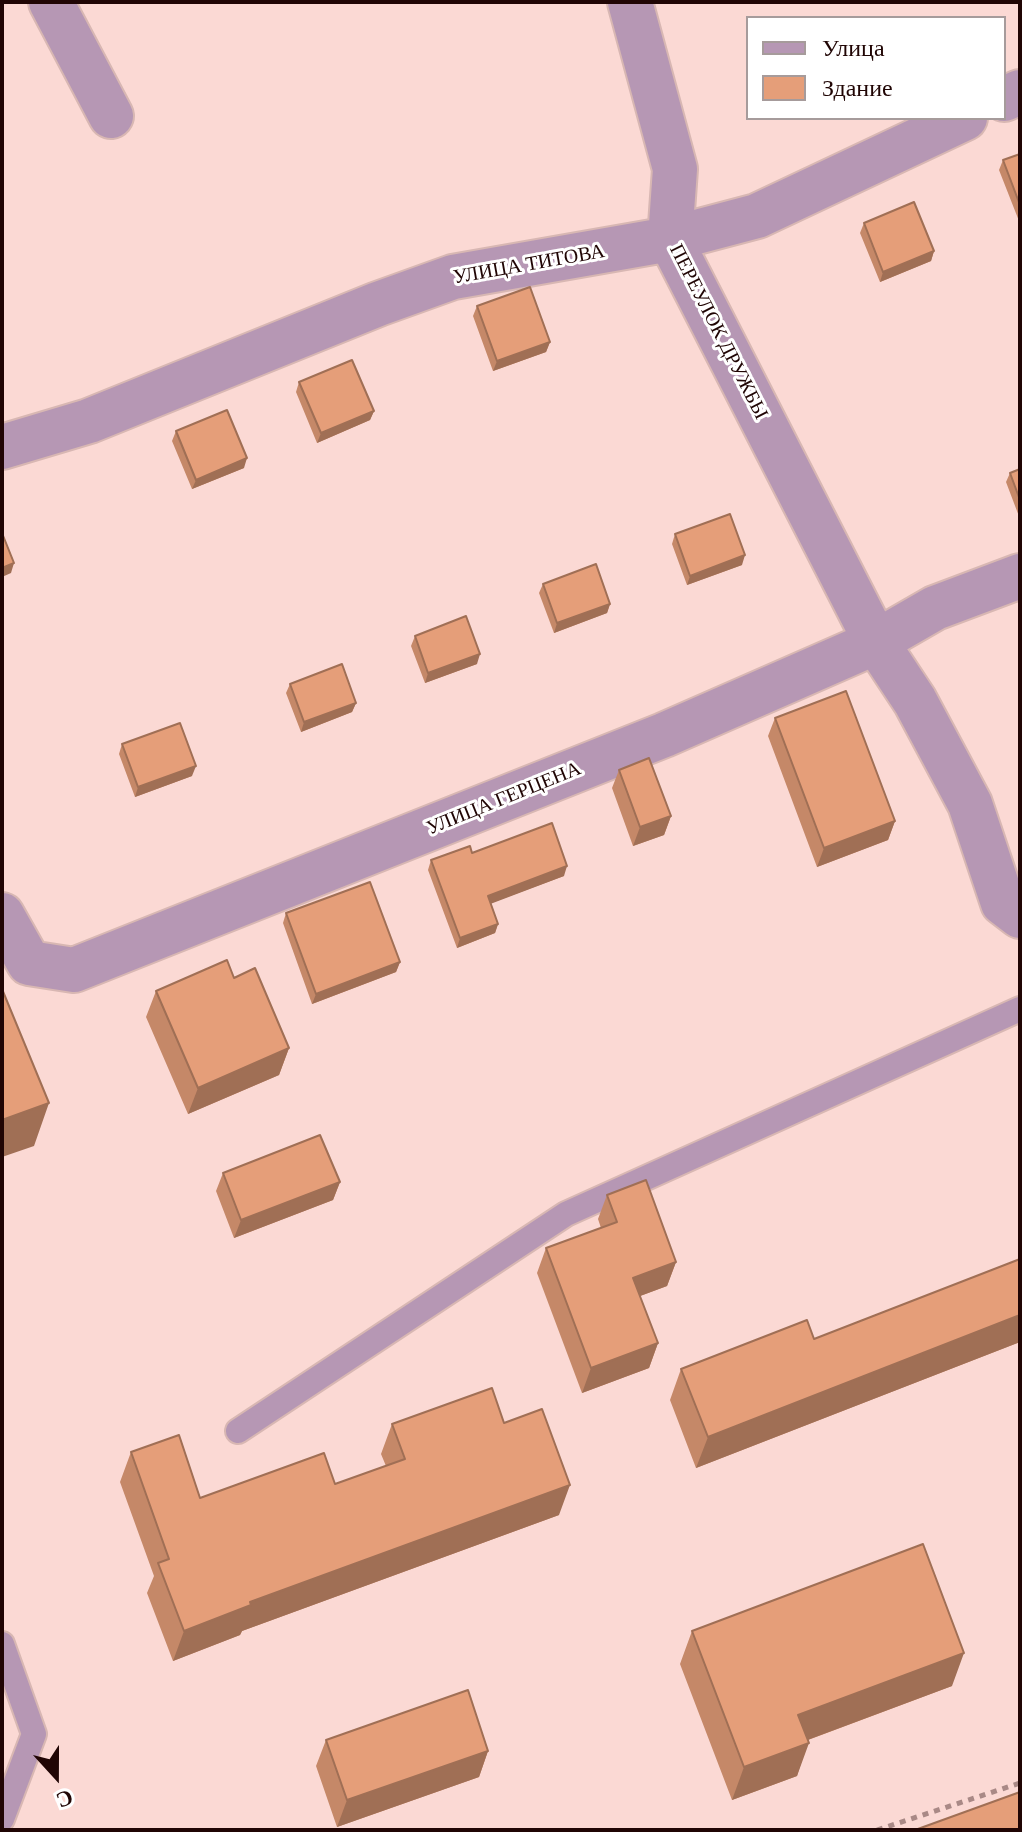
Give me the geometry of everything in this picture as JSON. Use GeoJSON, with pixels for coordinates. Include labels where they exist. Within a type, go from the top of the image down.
{"type":"FeatureCollection","features":[{"type":"Feature","properties":{"kind":"street"},"geometry":{"type":"LineString","coordinates":[[51,2],[111,116]]}},
{"type":"Feature","properties":{"kind":"street","name":"ПЕРЕУЛОК ДРУЖБЫ"},"geometry":{"type":"LineString","coordinates":[[630,2],[675,169],[670,239],[876,642],[915,701],[970,804],[1003,903],[1020,916]]}},
{"type":"Feature","properties":{"kind":"street","name":"УЛИЦА ТИТОВА"},"geometry":{"type":"LineString","coordinates":[[2,447],[89,421],[378,304],[453,277],[670,239],[757,216],[961,120]]}},
{"type":"Feature","properties":{"kind":"street","name":"УЛИЦА ГЕРЦЕНА"},"geometry":{"type":"LineString","coordinates":[[2,915],[29,963],[74,970],[664,735],[876,642],[935,608],[1020,576]]}},
{"type":"Feature","properties":{"kind":"lane"},"geometry":{"type":"LineString","coordinates":[[238,1431],[566,1214],[1020,1009]]}},
{"type":"Feature","properties":{"kind":"lane"},"geometry":{"type":"LineString","coordinates":[[2,1644],[34,1734],[2,1819]]}},
{"type":"Feature","properties":{"kind":"path"},"geometry":{"type":"LineString","coordinates":[[877,1830],[1020,1783]]}},
{"type":"Feature","properties":{"kind":"building"},"geometry":{"type":"Polygon","coordinates":[[[1020,154],[1020,205],[1003,160],[1020,154]]]}},
{"type":"Feature","properties":{"kind":"building"},"geometry":{"type":"Polygon","coordinates":[[[914,202],[934,251],[883,272],[864,223],[914,202]]]}},
{"type":"Feature","properties":{"kind":"building"},"geometry":{"type":"Polygon","coordinates":[[[530,287],[550,342],[497,361],[477,306],[530,287]]]}},
{"type":"Feature","properties":{"kind":"building"},"geometry":{"type":"Polygon","coordinates":[[[352,360],[374,411],[321,433],[299,382],[352,360]]]}},
{"type":"Feature","properties":{"kind":"building"},"geometry":{"type":"Polygon","coordinates":[[[227,410],[247,458],[196,480],[176,431],[227,410]]]}},
{"type":"Feature","properties":{"kind":"building"},"geometry":{"type":"Polygon","coordinates":[[[1020,469],[1020,500],[1010,473],[1020,469]]]}},
{"type":"Feature","properties":{"kind":"building"},"geometry":{"type":"Polygon","coordinates":[[[730,514],[745,555],[690,576],[675,534],[730,514]]]}},
{"type":"Feature","properties":{"kind":"building"},"geometry":{"type":"Polygon","coordinates":[[[2,533],[14,563],[2,568],[2,533]]]}},
{"type":"Feature","properties":{"kind":"building"},"geometry":{"type":"Polygon","coordinates":[[[596,564],[610,604],[557,623],[543,584],[596,564]]]}},
{"type":"Feature","properties":{"kind":"building"},"geometry":{"type":"Polygon","coordinates":[[[466,616],[480,654],[428,673],[415,636],[466,616]]]}},
{"type":"Feature","properties":{"kind":"building"},"geometry":{"type":"Polygon","coordinates":[[[342,664],[356,703],[304,722],[290,684],[342,664]]]}},
{"type":"Feature","properties":{"kind":"building"},"geometry":{"type":"Polygon","coordinates":[[[846,691],[895,821],[824,848],[775,718],[846,691]]]}},
{"type":"Feature","properties":{"kind":"building"},"geometry":{"type":"Polygon","coordinates":[[[180,723],[196,766],[138,787],[122,744],[180,723]]]}},
{"type":"Feature","properties":{"kind":"building"},"geometry":{"type":"Polygon","coordinates":[[[649,758],[671,816],[640,827],[619,770],[649,758]]]}},
{"type":"Feature","properties":{"kind":"building"},"geometry":{"type":"Polygon","coordinates":[[[552,823],[567,866],[488,896],[498,924],[460,938],[431,860],[470,846],[472,853],[552,823]]]}},
{"type":"Feature","properties":{"kind":"building"},"geometry":{"type":"Polygon","coordinates":[[[370,882],[400,962],[316,994],[286,913],[370,882]]]}},
{"type":"Feature","properties":{"kind":"building"},"geometry":{"type":"Polygon","coordinates":[[[227,960],[234,978],[255,968],[289,1048],[198,1088],[156,991],[227,960]]]}},
{"type":"Feature","properties":{"kind":"building"},"geometry":{"type":"Polygon","coordinates":[[[2,989],[49,1103],[2,1120],[2,989]]]}},
{"type":"Feature","properties":{"kind":"building"},"geometry":{"type":"Polygon","coordinates":[[[320,1135],[340,1182],[241,1220],[223,1173],[320,1135]]]}},
{"type":"Feature","properties":{"kind":"building"},"geometry":{"type":"Polygon","coordinates":[[[646,1180],[676,1262],[633,1278],[658,1343],[591,1368],[546,1248],[617,1222],[607,1195],[646,1180]]]}},
{"type":"Feature","properties":{"kind":"building"},"geometry":{"type":"Polygon","coordinates":[[[1020,1259],[1020,1315],[708,1437],[681,1369],[807,1320],[814,1339],[1020,1259]]]}},
{"type":"Feature","properties":{"kind":"building"},"geometry":{"type":"Polygon","coordinates":[[[492,1388],[504,1423],[542,1409],[570,1485],[250,1602],[251,1605],[184,1631],[158,1563],[169,1559],[131,1452],[179,1435],[200,1498],[324,1453],[335,1484],[405,1459],[392,1424],[492,1388]]]}},
{"type":"Feature","properties":{"kind":"building"},"geometry":{"type":"Polygon","coordinates":[[[923,1544],[964,1653],[798,1715],[809,1743],[744,1767],[692,1631],[923,1544]]]}},
{"type":"Feature","properties":{"kind":"building"},"geometry":{"type":"Polygon","coordinates":[[[468,1690],[488,1751],[347,1800],[326,1740],[468,1690]]]}},
{"type":"Feature","properties":{"kind":"building"},"geometry":{"type":"Polygon","coordinates":[[[1020,1792],[1020,1830],[915,1830],[1020,1792]]]}}]}
